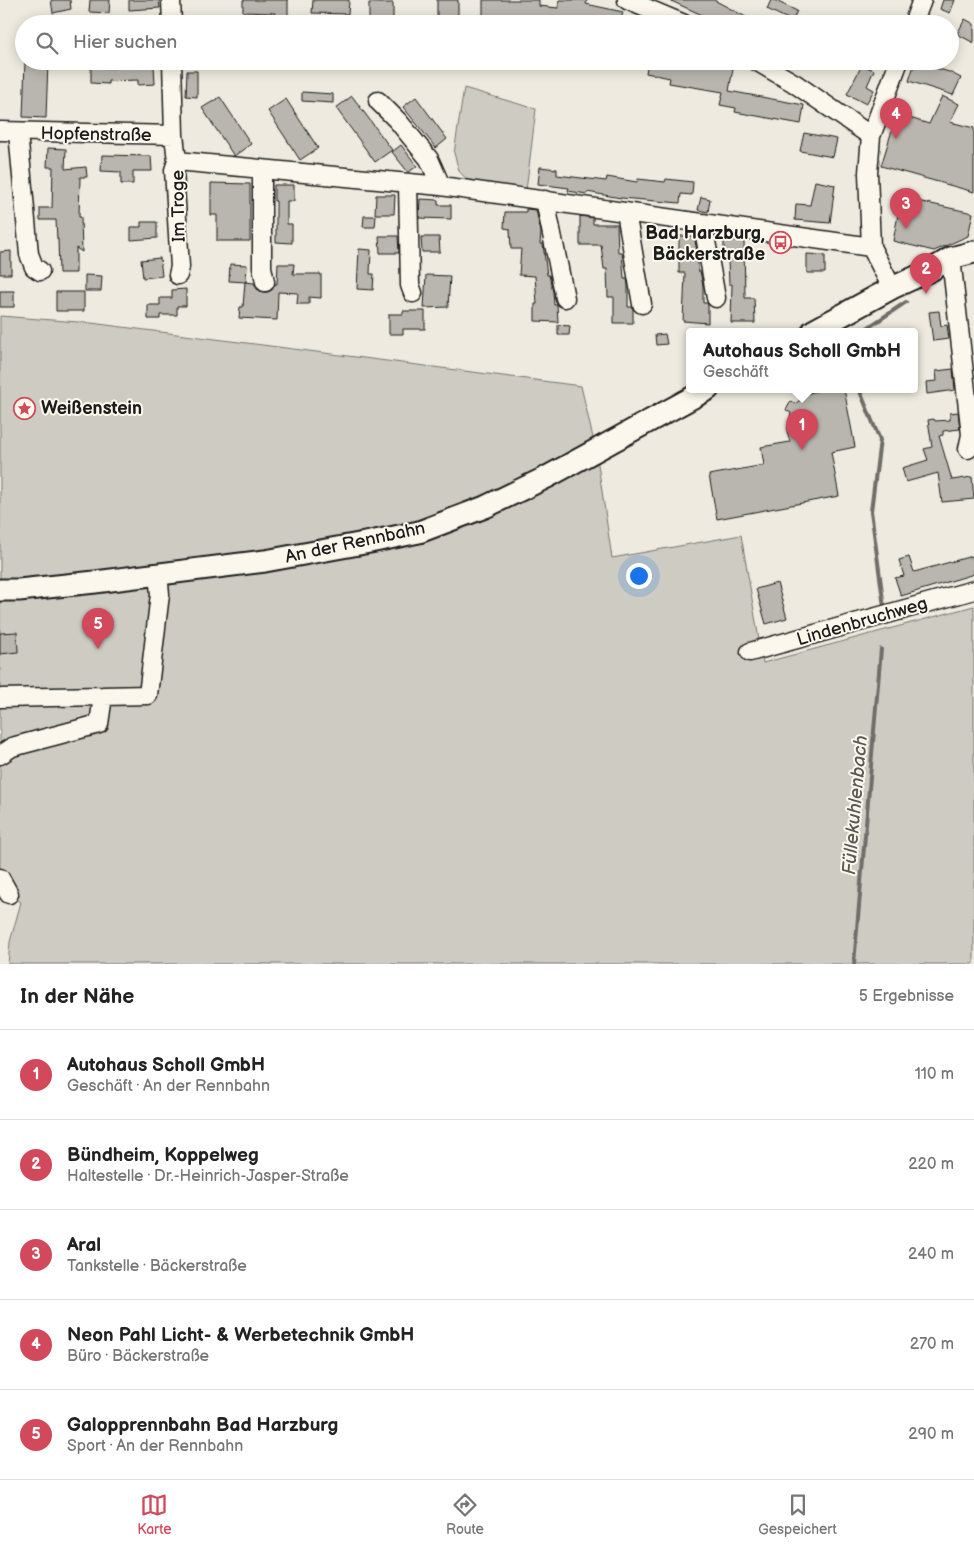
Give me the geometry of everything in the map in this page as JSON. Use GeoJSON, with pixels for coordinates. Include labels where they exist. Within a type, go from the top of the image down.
{"type":"FeatureCollection","features":[{"type":"Feature","properties":{"kind":"main road"},"geometry":{"type":"LineString","coordinates":[[819,328],[951,258],[974,252]]}},
{"type":"Feature","properties":{"kind":"main road","name":"An der Rennbahn"},"geometry":{"type":"LineString","coordinates":[[0,590],[76,584],[265,560],[419,532],[485,507],[547,477],[701,393]]}},
{"type":"Feature","properties":{"kind":"street"},"geometry":{"type":"LineString","coordinates":[[171,0],[172,15]]}},
{"type":"Feature","properties":{"kind":"street"},"geometry":{"type":"LineString","coordinates":[[627,0],[663,15]]}},
{"type":"Feature","properties":{"kind":"street"},"geometry":{"type":"LineString","coordinates":[[916,15],[922,0]]}},
{"type":"Feature","properties":{"kind":"street","name":"Hopfenstraße"},"geometry":{"type":"LineString","coordinates":[[172,70],[174,136],[177,161]]}},
{"type":"Feature","properties":{"kind":"street"},"geometry":{"type":"LineString","coordinates":[[772,70],[817,98],[871,136]]}},
{"type":"Feature","properties":{"kind":"street"},"geometry":{"type":"LineString","coordinates":[[892,288],[871,247],[868,173],[871,136],[895,70]]}},
{"type":"Feature","properties":{"kind":"street"},"geometry":{"type":"LineString","coordinates":[[378,101],[429,159],[441,186]]}},
{"type":"Feature","properties":{"kind":"street","name":"Hopfenstraße"},"geometry":{"type":"LineString","coordinates":[[0,132],[174,136]]}},
{"type":"Feature","properties":{"kind":"street","name":"Hopfenstraße"},"geometry":{"type":"LineString","coordinates":[[18,132],[29,254],[34,267],[40,271]]}},
{"type":"Feature","properties":{"kind":"street","name":"Im Troge"},"geometry":{"type":"LineString","coordinates":[[178,275],[180,267],[174,170],[177,161],[441,186],[871,247]]}},
{"type":"Feature","properties":{"kind":"street"},"geometry":{"type":"LineString","coordinates":[[262,170],[262,267],[265,282]]}},
{"type":"Feature","properties":{"kind":"street"},"geometry":{"type":"LineString","coordinates":[[408,183],[410,285],[413,293]]}},
{"type":"Feature","properties":{"kind":"street"},"geometry":{"type":"LineString","coordinates":[[545,200],[565,298]]}},
{"type":"Feature","properties":{"kind":"street"},"geometry":{"type":"LineString","coordinates":[[626,212],[642,304]]}},
{"type":"Feature","properties":{"kind":"street"},"geometry":{"type":"LineString","coordinates":[[703,224],[716,298]]}},
{"type":"Feature","properties":{"kind":"street"},"geometry":{"type":"LineString","coordinates":[[951,258],[971,435],[968,450]]}},
{"type":"Feature","properties":{"kind":"street"},"geometry":{"type":"LineString","coordinates":[[0,698],[148,695],[160,594],[158,574]]}},
{"type":"Feature","properties":{"kind":"street","name":"Lindenbruchweg"},"geometry":{"type":"LineString","coordinates":[[750,652],[974,590]]}},
{"type":"Feature","properties":{"kind":"street"},"geometry":{"type":"LineString","coordinates":[[0,755],[12,747],[99,724],[103,696]]}},
{"type":"Feature","properties":{"kind":"street"},"geometry":{"type":"LineString","coordinates":[[0,878],[9,894]]}},
{"type":"Feature","properties":{"kind":"shaded area"},"geometry":{"type":"Polygon","coordinates":[[[464,88],[536,109],[526,191],[469,182],[459,171],[454,153],[464,88]]]}},
{"type":"Feature","properties":{"kind":"shaded area"},"geometry":{"type":"Polygon","coordinates":[[[0,316],[91,323],[581,386],[596,451],[612,558],[741,535],[763,663],[974,606],[974,964],[8,964],[10,942],[21,902],[0,888],[0,316]]]}},
{"type":"Feature","properties":{"kind":"building"},"geometry":{"type":"Polygon","coordinates":[[[51,0],[70,0],[71,9],[53,13],[51,0]]]}},
{"type":"Feature","properties":{"kind":"building"},"geometry":{"type":"Polygon","coordinates":[[[90,0],[110,0],[109,13],[89,12],[90,0]]]}},
{"type":"Feature","properties":{"kind":"building"},"geometry":{"type":"Polygon","coordinates":[[[129,0],[159,0],[160,8],[129,10],[129,0]]]}},
{"type":"Feature","properties":{"kind":"building"},"geometry":{"type":"Polygon","coordinates":[[[243,0],[288,0],[288,15],[243,12],[243,0]]]}},
{"type":"Feature","properties":{"kind":"building"},"geometry":{"type":"Polygon","coordinates":[[[313,0],[349,0],[348,14],[312,13],[313,0]]]}},
{"type":"Feature","properties":{"kind":"building"},"geometry":{"type":"Polygon","coordinates":[[[437,0],[458,0],[458,15],[437,15],[437,0]]]}},
{"type":"Feature","properties":{"kind":"building"},"geometry":{"type":"Polygon","coordinates":[[[483,0],[539,0],[539,6],[558,8],[559,0],[587,0],[586,4],[623,12],[622,15],[483,15],[483,0]]]}},
{"type":"Feature","properties":{"kind":"building"},"geometry":{"type":"Polygon","coordinates":[[[669,0],[714,0],[742,15],[702,15],[669,0]]]}},
{"type":"Feature","properties":{"kind":"building"},"geometry":{"type":"Polygon","coordinates":[[[771,0],[774,0],[797,11],[795,15],[780,15],[767,9],[771,0]]]}},
{"type":"Feature","properties":{"kind":"building"},"geometry":{"type":"Polygon","coordinates":[[[943,0],[955,0],[950,13],[940,9],[943,0]]]}},
{"type":"Feature","properties":{"kind":"building"},"geometry":{"type":"Polygon","coordinates":[[[369,3],[393,3],[393,15],[369,15],[369,3]]]}},
{"type":"Feature","properties":{"kind":"building"},"geometry":{"type":"Polygon","coordinates":[[[965,19],[974,24],[974,43],[959,35],[959,30],[965,19]]]}},
{"type":"Feature","properties":{"kind":"building"},"geometry":{"type":"Polygon","coordinates":[[[25,70],[48,70],[46,118],[23,117],[25,70]]]}},
{"type":"Feature","properties":{"kind":"building"},"geometry":{"type":"Polygon","coordinates":[[[91,70],[154,70],[155,84],[138,85],[138,80],[108,81],[108,84],[91,83],[91,70]]]}},
{"type":"Feature","properties":{"kind":"building"},"geometry":{"type":"Polygon","coordinates":[[[646,70],[733,70],[729,91],[804,105],[801,124],[735,112],[736,108],[720,105],[723,92],[669,83],[670,78],[646,73],[646,70]]]}},
{"type":"Feature","properties":{"kind":"building"},"geometry":{"type":"Polygon","coordinates":[[[859,70],[874,70],[867,86],[874,90],[866,104],[847,94],[859,70]]]}},
{"type":"Feature","properties":{"kind":"building"},"geometry":{"type":"Polygon","coordinates":[[[912,70],[942,70],[961,78],[953,95],[909,81],[912,70]]]}},
{"type":"Feature","properties":{"kind":"building"},"geometry":{"type":"Polygon","coordinates":[[[187,71],[197,71],[197,97],[186,96],[187,71]]]}},
{"type":"Feature","properties":{"kind":"building"},"geometry":{"type":"Polygon","coordinates":[[[302,92],[333,94],[333,103],[302,101],[302,92]]]}},
{"type":"Feature","properties":{"kind":"building"},"geometry":{"type":"Polygon","coordinates":[[[352,96],[392,150],[375,162],[336,108],[352,96]]]}},
{"type":"Feature","properties":{"kind":"building"},"geometry":{"type":"Polygon","coordinates":[[[942,96],[959,104],[950,122],[974,128],[974,192],[881,166],[897,114],[929,124],[942,96]]]}},
{"type":"Feature","properties":{"kind":"building"},"geometry":{"type":"Polygon","coordinates":[[[220,97],[251,144],[234,156],[202,108],[220,97]]]}},
{"type":"Feature","properties":{"kind":"building"},"geometry":{"type":"Polygon","coordinates":[[[416,97],[447,139],[436,148],[403,107],[416,97]]]}},
{"type":"Feature","properties":{"kind":"building"},"geometry":{"type":"Polygon","coordinates":[[[286,99],[318,148],[300,160],[268,111],[286,99]]]}},
{"type":"Feature","properties":{"kind":"building"},"geometry":{"type":"Polygon","coordinates":[[[804,133],[837,139],[833,157],[800,151],[804,133]]]}},
{"type":"Feature","properties":{"kind":"building"},"geometry":{"type":"Polygon","coordinates":[[[401,145],[417,166],[409,172],[392,152],[401,145]]]}},
{"type":"Feature","properties":{"kind":"building"},"geometry":{"type":"Polygon","coordinates":[[[48,148],[66,149],[65,169],[86,167],[87,177],[80,177],[79,217],[81,217],[82,252],[76,248],[76,273],[59,273],[56,220],[40,220],[40,208],[52,208],[53,167],[47,167],[48,148]]]}},
{"type":"Feature","properties":{"kind":"building"},"geometry":{"type":"Polygon","coordinates":[[[102,155],[151,156],[152,171],[133,171],[133,184],[121,184],[121,172],[101,171],[102,155]]]}},
{"type":"Feature","properties":{"kind":"building"},"geometry":{"type":"Polygon","coordinates":[[[540,167],[557,169],[557,175],[606,181],[607,177],[637,182],[638,179],[665,182],[666,179],[693,182],[692,195],[681,194],[680,203],[568,191],[569,188],[538,184],[540,167]]]}},
{"type":"Feature","properties":{"kind":"building"},"geometry":{"type":"Polygon","coordinates":[[[815,181],[835,185],[830,223],[795,220],[796,204],[810,205],[815,181]]]}},
{"type":"Feature","properties":{"kind":"building"},"geometry":{"type":"Polygon","coordinates":[[[211,183],[250,184],[250,241],[217,241],[217,215],[211,215],[211,183]]]}},
{"type":"Feature","properties":{"kind":"building"},"geometry":{"type":"Polygon","coordinates":[[[274,185],[294,185],[294,201],[287,201],[287,224],[292,224],[292,243],[276,242],[274,185]]]}},
{"type":"Feature","properties":{"kind":"building"},"geometry":{"type":"Polygon","coordinates":[[[376,195],[395,195],[394,214],[375,214],[376,195]]]}},
{"type":"Feature","properties":{"kind":"building"},"geometry":{"type":"Polygon","coordinates":[[[701,197],[710,199],[708,212],[698,210],[701,197]]]}},
{"type":"Feature","properties":{"kind":"building"},"geometry":{"type":"Polygon","coordinates":[[[420,199],[438,200],[438,205],[451,205],[451,219],[419,218],[420,199]]]}},
{"type":"Feature","properties":{"kind":"building"},"geometry":{"type":"Polygon","coordinates":[[[908,199],[973,213],[968,236],[934,251],[893,241],[898,215],[904,216],[908,199]]]}},
{"type":"Feature","properties":{"kind":"building"},"geometry":{"type":"Polygon","coordinates":[[[526,209],[536,210],[541,232],[540,244],[543,244],[547,275],[549,275],[553,292],[554,305],[557,305],[558,322],[535,321],[535,304],[537,304],[535,276],[519,275],[521,249],[511,249],[510,229],[504,228],[505,212],[526,212],[526,209]]]}},
{"type":"Feature","properties":{"kind":"building"},"geometry":{"type":"Polygon","coordinates":[[[364,216],[376,216],[375,227],[363,227],[364,216]]]}},
{"type":"Feature","properties":{"kind":"building"},"geometry":{"type":"Polygon","coordinates":[[[580,216],[593,218],[593,224],[617,224],[618,252],[622,252],[624,279],[627,279],[628,285],[628,307],[633,309],[633,323],[614,323],[614,297],[608,297],[607,269],[604,269],[601,245],[580,245],[580,216]]]}},
{"type":"Feature","properties":{"kind":"building"},"geometry":{"type":"Polygon","coordinates":[[[141,222],[157,222],[157,238],[131,240],[131,227],[141,227],[141,222]]]}},
{"type":"Feature","properties":{"kind":"building"},"geometry":{"type":"Polygon","coordinates":[[[379,236],[398,236],[399,253],[380,253],[379,236]]]}},
{"type":"Feature","properties":{"kind":"building"},"geometry":{"type":"Polygon","coordinates":[[[679,236],[694,236],[698,256],[698,271],[700,271],[703,286],[703,303],[708,305],[708,323],[683,321],[685,273],[679,273],[679,236]]]}},
{"type":"Feature","properties":{"kind":"building"},"geometry":{"type":"Polygon","coordinates":[[[421,237],[439,237],[440,252],[422,252],[421,237]]]}},
{"type":"Feature","properties":{"kind":"building"},"geometry":{"type":"Polygon","coordinates":[[[724,240],[744,241],[745,298],[754,298],[755,323],[731,323],[732,284],[729,284],[728,260],[724,260],[724,240]]]}},
{"type":"Feature","properties":{"kind":"building"},"geometry":{"type":"Polygon","coordinates":[[[359,249],[371,250],[370,274],[374,274],[373,290],[357,289],[359,249]]]}},
{"type":"Feature","properties":{"kind":"building"},"geometry":{"type":"Polygon","coordinates":[[[11,251],[11,274],[0,274],[0,252],[11,251]]]}},
{"type":"Feature","properties":{"kind":"building"},"geometry":{"type":"Polygon","coordinates":[[[807,254],[825,255],[825,273],[807,273],[807,254]]]}},
{"type":"Feature","properties":{"kind":"building"},"geometry":{"type":"Polygon","coordinates":[[[160,258],[162,276],[143,278],[141,260],[160,258]]]}},
{"type":"Feature","properties":{"kind":"building"},"geometry":{"type":"Polygon","coordinates":[[[230,264],[247,265],[246,282],[229,281],[230,264]]]}},
{"type":"Feature","properties":{"kind":"building"},"geometry":{"type":"Polygon","coordinates":[[[278,264],[294,264],[293,274],[321,274],[321,298],[309,297],[309,304],[297,304],[298,293],[278,292],[277,320],[239,318],[240,307],[243,307],[245,282],[254,283],[257,289],[262,292],[272,290],[275,284],[277,284],[278,264]]]}},
{"type":"Feature","properties":{"kind":"building"},"geometry":{"type":"Polygon","coordinates":[[[85,275],[102,276],[101,291],[85,291],[85,275]]]}},
{"type":"Feature","properties":{"kind":"building"},"geometry":{"type":"Polygon","coordinates":[[[426,275],[450,276],[448,307],[424,308],[426,275]]]}},
{"type":"Feature","properties":{"kind":"building"},"geometry":{"type":"Polygon","coordinates":[[[186,289],[186,306],[177,306],[177,315],[160,315],[160,319],[148,319],[148,305],[160,305],[160,298],[172,298],[172,290],[186,289]]]}},
{"type":"Feature","properties":{"kind":"building"},"geometry":{"type":"Polygon","coordinates":[[[0,291],[14,291],[14,307],[0,307],[0,291]]]}},
{"type":"Feature","properties":{"kind":"building"},"geometry":{"type":"Polygon","coordinates":[[[56,292],[84,292],[84,311],[56,311],[56,292]]]}},
{"type":"Feature","properties":{"kind":"building"},"geometry":{"type":"Polygon","coordinates":[[[403,311],[425,311],[425,329],[403,329],[403,334],[389,334],[389,314],[403,314],[403,311]]]}},
{"type":"Feature","properties":{"kind":"building"},"geometry":{"type":"Polygon","coordinates":[[[939,311],[941,326],[947,325],[949,339],[933,341],[929,312],[939,311]]]}},
{"type":"Feature","properties":{"kind":"building"},"geometry":{"type":"Polygon","coordinates":[[[558,325],[570,326],[569,335],[558,335],[558,325]]]}},
{"type":"Feature","properties":{"kind":"building"},"geometry":{"type":"Polygon","coordinates":[[[665,334],[667,344],[656,345],[655,335],[665,334]]]}},
{"type":"Feature","properties":{"kind":"building"},"geometry":{"type":"Polygon","coordinates":[[[953,369],[955,390],[927,394],[926,382],[937,381],[936,371],[953,369]]]}},
{"type":"Feature","properties":{"kind":"building"},"geometry":{"type":"Polygon","coordinates":[[[809,393],[845,393],[855,447],[831,452],[839,496],[717,519],[709,475],[764,465],[761,447],[790,442],[787,431],[791,413],[786,410],[791,401],[795,404],[809,393]]]}},
{"type":"Feature","properties":{"kind":"building"},"geometry":{"type":"Polygon","coordinates":[[[958,412],[960,429],[943,431],[943,435],[939,436],[952,480],[972,477],[974,499],[942,502],[938,473],[906,482],[902,468],[928,460],[924,449],[932,447],[928,420],[950,420],[950,413],[958,412]]]}},
{"type":"Feature","properties":{"kind":"building"},"geometry":{"type":"Polygon","coordinates":[[[972,556],[974,574],[901,596],[895,578],[904,576],[899,560],[909,557],[914,572],[972,556]]]}},
{"type":"Feature","properties":{"kind":"building"},"geometry":{"type":"Polygon","coordinates":[[[777,583],[787,618],[766,624],[756,589],[777,583]]]}},
{"type":"Feature","properties":{"kind":"building"},"geometry":{"type":"Polygon","coordinates":[[[17,632],[18,652],[0,654],[0,633],[17,632]]]}},
{"type":"Feature","properties":{"kind":"waterway","name":"Füllekuhlenbach"},"geometry":{"type":"LineString","coordinates":[[867,328],[906,302]]}},
{"type":"Feature","properties":{"kind":"waterway","name":"Füllekuhlenbach"},"geometry":{"type":"LineString","coordinates":[[861,393],[880,440],[871,511],[884,607]]}},
{"type":"Feature","properties":{"kind":"waterway","name":"Füllekuhlenbach"},"geometry":{"type":"LineString","coordinates":[[854,964],[881,649]]}},
{"type":"Feature","properties":{"kind":"place","name":"Neon Pahl Licht- & Werbetechnik GmbH"},"geometry":{"type":"Point","coordinates":[896,139]}},
{"type":"Feature","properties":{"kind":"place","name":"Aral"},"geometry":{"type":"Point","coordinates":[906,229]}},
{"type":"Feature","properties":{"kind":"place","name":"Bad Harzburg, Bäckerstraße"},"geometry":{"type":"Point","coordinates":[781,243]}},
{"type":"Feature","properties":{"kind":"place","name":"Bündheim, Koppelweg"},"geometry":{"type":"Point","coordinates":[926,294]}},
{"type":"Feature","properties":{"kind":"place","name":"Weißenstein"},"geometry":{"type":"Point","coordinates":[25,408]}},
{"type":"Feature","properties":{"kind":"place","name":"Autohaus Scholl GmbH"},"geometry":{"type":"Point","coordinates":[802,450]}},
{"type":"Feature","properties":{"kind":"place","name":"Galopprennbahn Bad Harzburg"},"geometry":{"type":"Point","coordinates":[98,649]}}]}
